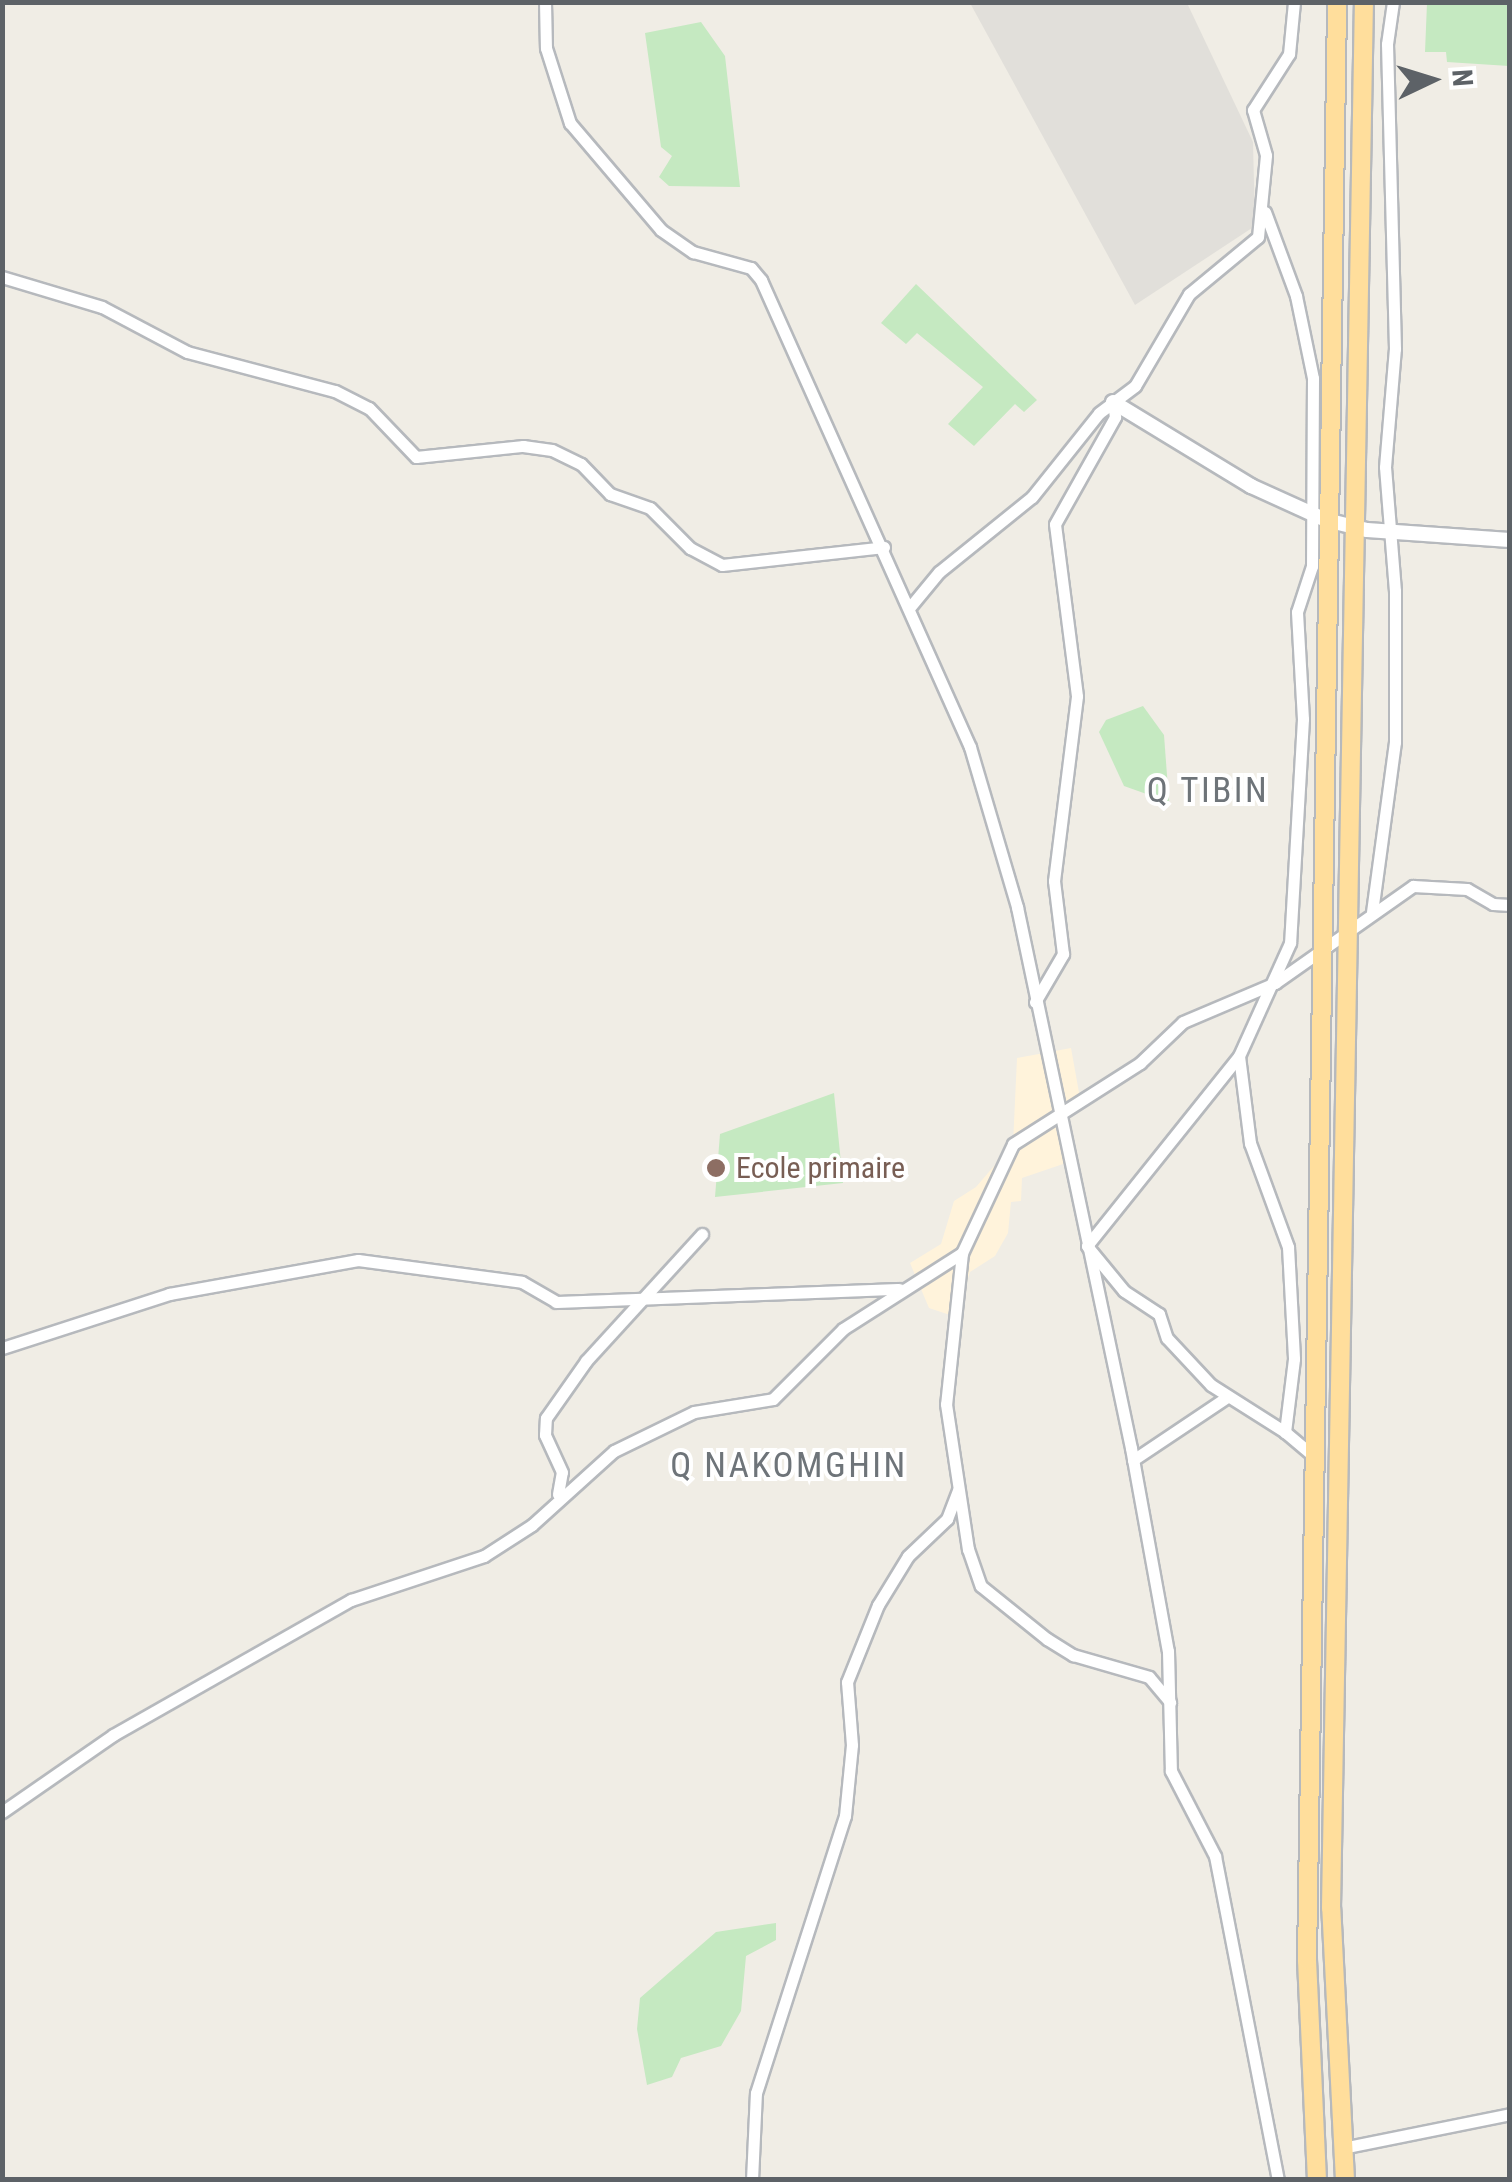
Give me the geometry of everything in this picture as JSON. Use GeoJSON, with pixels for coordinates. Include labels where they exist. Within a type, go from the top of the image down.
{"type":"FeatureCollection","features":[{"type":"Feature","properties":{"kind":"highway"},"geometry":{"type":"LineString","coordinates":[[1318,2180],[1307,2001],[1320,517],[1338,2]]}},
{"type":"Feature","properties":{"kind":"highway"},"geometry":{"type":"LineString","coordinates":[[1344,2180],[1331,1891],[1364,2]]}},
{"type":"Feature","properties":{"kind":"street"},"geometry":{"type":"LineString","coordinates":[[545,2],[546,48],[570,122],[661,230],[693,252],[756,271],[884,547],[970,746],[1017,907],[1034,1006],[1134,1460],[1164,1618],[1171,1770],[1214,1856],[1278,2180]]}},
{"type":"Feature","properties":{"kind":"street"},"geometry":{"type":"LineString","coordinates":[[910,607],[939,572],[1032,498],[1113,402],[1156,358],[1189,294],[1258,237],[1264,212],[1266,155],[1253,110],[1289,54],[1294,2]]}},
{"type":"Feature","properties":{"kind":"street"},"geometry":{"type":"LineString","coordinates":[[1372,912],[1396,742],[1396,592],[1385,466],[1394,349],[1387,44],[1393,2]]}},
{"type":"Feature","properties":{"kind":"street"},"geometry":{"type":"LineString","coordinates":[[1087,1246],[1240,1056],[1290,943],[1299,841],[1297,612],[1312,566],[1320,517],[1314,378],[1296,296],[1264,212]]}},
{"type":"Feature","properties":{"kind":"street"},"geometry":{"type":"LineString","coordinates":[[2,277],[102,306],[187,352],[335,391],[369,408],[416,457],[523,446],[552,450],[581,464],[610,494],[650,508],[690,548],[722,565],[884,547]]}},
{"type":"Feature","properties":{"kind":"street"},"geometry":{"type":"LineString","coordinates":[[1113,402],[1251,486],[1320,517],[1355,528],[1388,532],[1510,540]]}},
{"type":"Feature","properties":{"kind":"street"},"geometry":{"type":"LineString","coordinates":[[1034,1006],[1063,954],[1054,881],[1077,696],[1056,524],[1115,417],[1113,402]]}},
{"type":"Feature","properties":{"kind":"street"},"geometry":{"type":"LineString","coordinates":[[1170,1702],[1149,1677],[1073,1655],[998,1605],[981,1586],[968,1549],[946,1404],[962,1254],[1013,1144],[1140,1063],[1183,1022],[1275,983],[1319,956],[1372,912],[1430,882],[1510,905]]}},
{"type":"Feature","properties":{"kind":"street"},"geometry":{"type":"LineString","coordinates":[[1240,1056],[1250,1144],[1288,1248],[1294,1359],[1285,1432]]}},
{"type":"Feature","properties":{"kind":"street"},"geometry":{"type":"LineString","coordinates":[[556,1498],[562,1472],[545,1434],[546,1418],[586,1360],[702,1234]]}},
{"type":"Feature","properties":{"kind":"street"},"geometry":{"type":"LineString","coordinates":[[1087,1246],[1124,1291],[1159,1314],[1167,1338],[1227,1396],[1285,1432],[1314,1456]]}},
{"type":"Feature","properties":{"kind":"street"},"geometry":{"type":"LineString","coordinates":[[2,1812],[113,1735],[342,1605],[484,1556],[532,1525],[556,1498],[614,1450],[694,1412],[774,1398],[843,1329],[962,1254]]}},
{"type":"Feature","properties":{"kind":"street"},"geometry":{"type":"LineString","coordinates":[[2,1348],[169,1294],[358,1260],[522,1282],[556,1302],[639,1303],[840,1287],[904,1290]]}},
{"type":"Feature","properties":{"kind":"street"},"geometry":{"type":"LineString","coordinates":[[1134,1460],[1227,1396]]}},
{"type":"Feature","properties":{"kind":"street"},"geometry":{"type":"LineString","coordinates":[[752,2180],[756,2093],[845,1816],[852,1745],[848,1682],[878,1605],[908,1556],[947,1519],[958,1490]]}},
{"type":"Feature","properties":{"kind":"street"},"geometry":{"type":"LineString","coordinates":[[1342,2148],[1510,2114]]}},
{"type":"Feature","properties":{"kind":"shaded area"},"geometry":{"type":"Polygon","coordinates":[[[970,3],[1187,3],[1253,142],[1255,226],[1135,305],[970,3]]]}},
{"type":"Feature","properties":{"kind":"shaded area"},"geometry":{"type":"Polygon","coordinates":[[[1071,1048],[1080,1098],[1058,1113],[1069,1162],[1022,1178],[1021,1201],[1011,1202],[1008,1233],[995,1256],[970,1272],[956,1317],[929,1308],[910,1263],[941,1244],[954,1201],[976,1187],[1013,1144],[1017,1058],[1071,1048]]]}},
{"type":"Feature","properties":{"kind":"green space"},"geometry":{"type":"Polygon","coordinates":[[[1427,3],[1509,3],[1509,66],[1447,62],[1446,52],[1425,52],[1427,3]]]}},
{"type":"Feature","properties":{"kind":"green space"},"geometry":{"type":"Polygon","coordinates":[[[701,22],[725,56],[740,187],[669,186],[659,177],[672,156],[661,147],[645,33],[701,22]]]}},
{"type":"Feature","properties":{"kind":"green space"},"geometry":{"type":"Polygon","coordinates":[[[916,284],[1037,400],[1024,412],[1015,404],[974,446],[948,424],[983,387],[917,333],[906,344],[881,323],[916,284]]]}},
{"type":"Feature","properties":{"kind":"green space"},"geometry":{"type":"Polygon","coordinates":[[[1143,706],[1164,735],[1169,802],[1124,786],[1099,732],[1106,720],[1143,706]]]}},
{"type":"Feature","properties":{"kind":"green space"},"geometry":{"type":"Polygon","coordinates":[[[834,1093],[843,1183],[715,1197],[720,1134],[834,1093]]]}},
{"type":"Feature","properties":{"kind":"green space"},"geometry":{"type":"Polygon","coordinates":[[[776,1923],[776,1940],[746,1956],[741,2011],[721,2046],[681,2058],[672,2077],[647,2085],[637,2029],[640,1998],[716,1932],[776,1923]]]}},
{"type":"Feature","properties":{"kind":"place","name":"Ecole primaire"},"geometry":{"type":"Point","coordinates":[716,1168]}},
{"type":"Feature","properties":{"kind":"district","name":"Q TIBIN"},"geometry":{"type":"Point","coordinates":[1208,791]}},
{"type":"Feature","properties":{"kind":"district","name":"Q NAKOMGHIN"},"geometry":{"type":"Point","coordinates":[789,1466]}}]}
